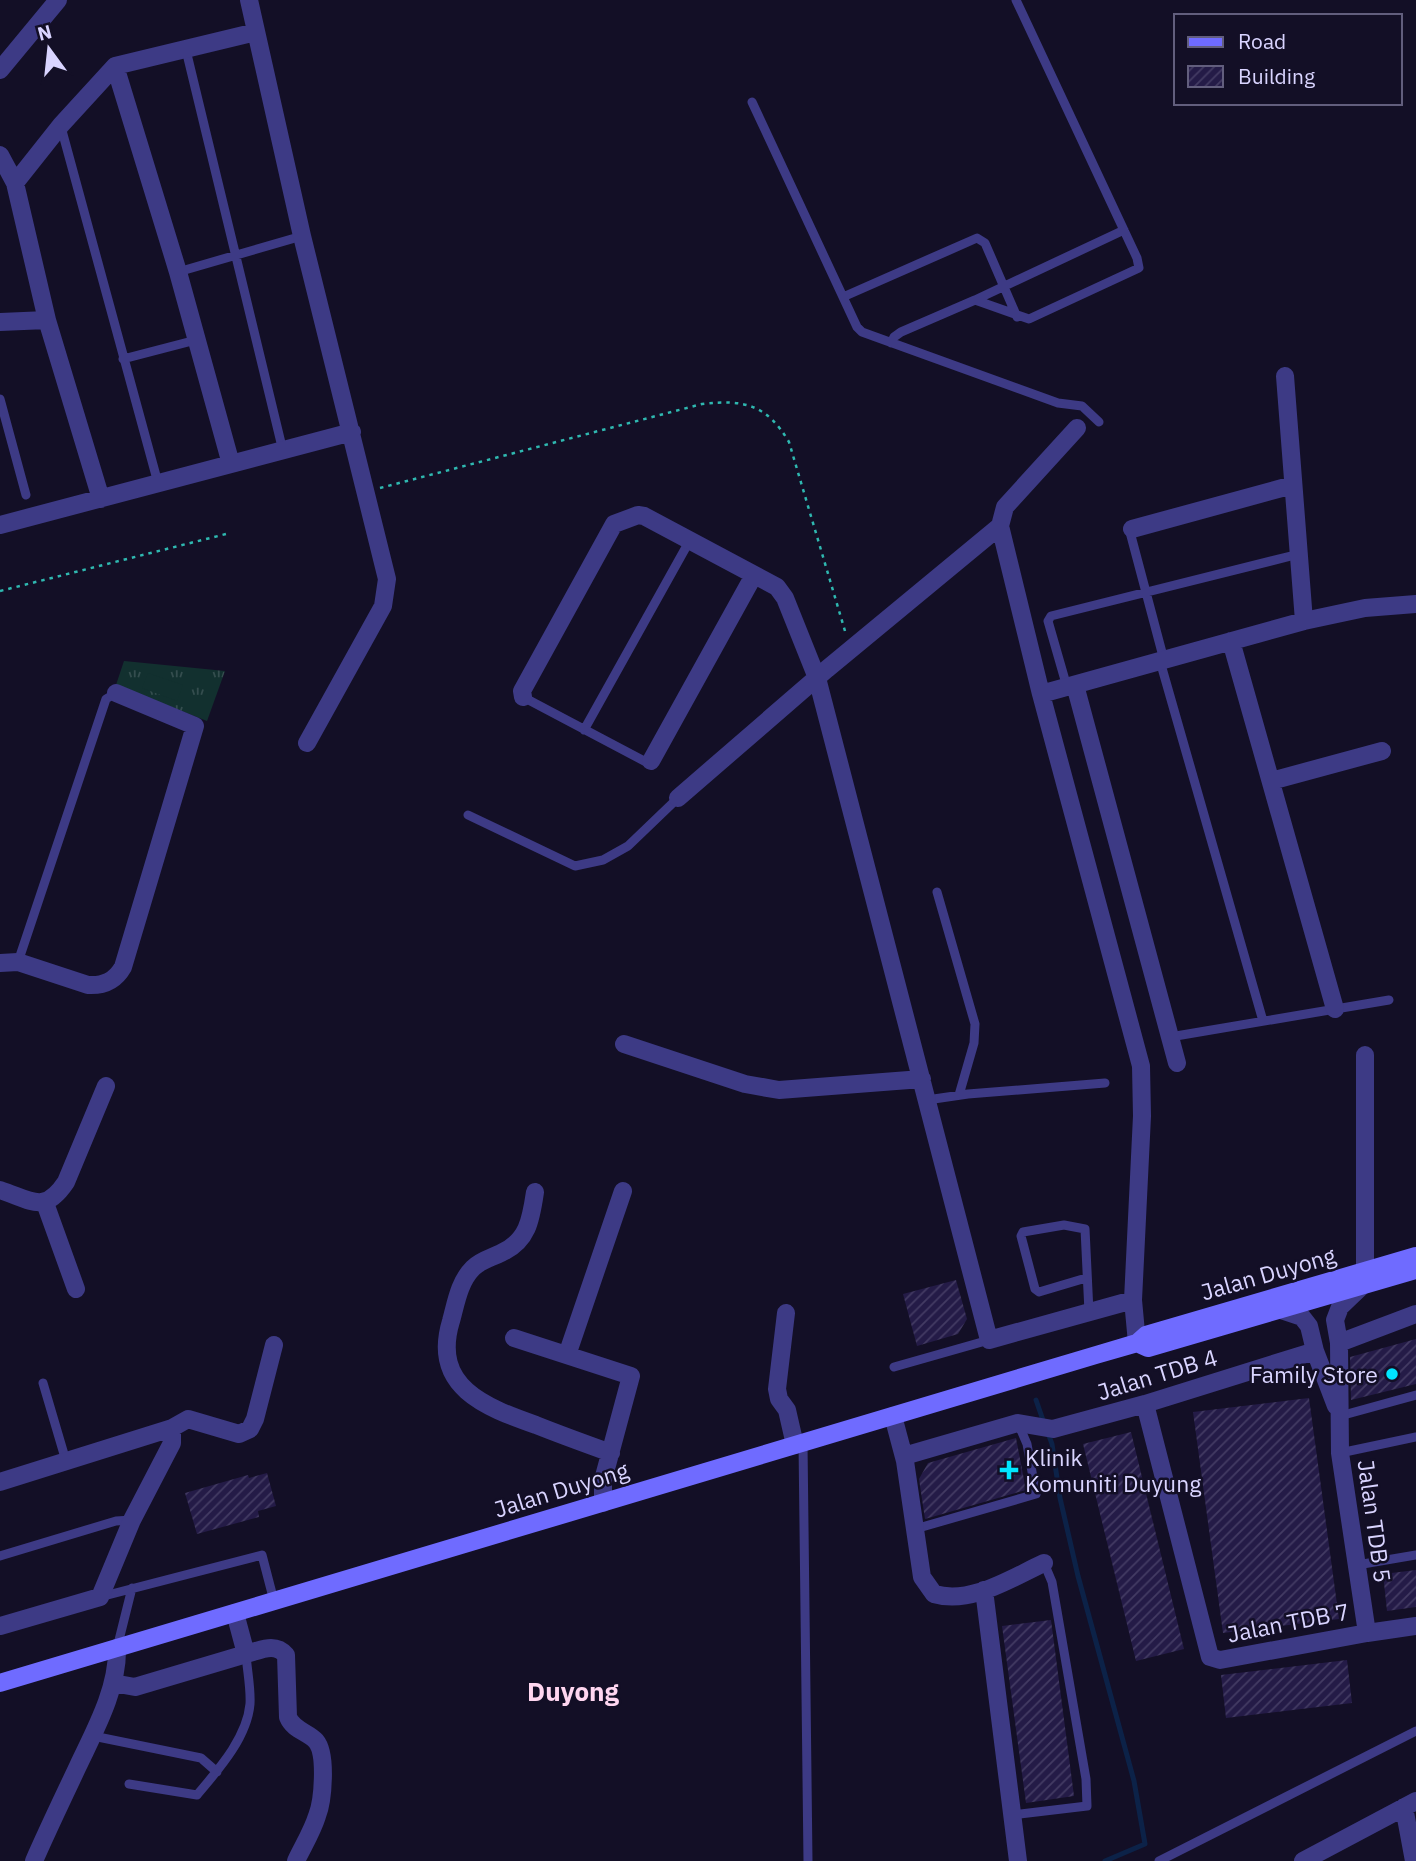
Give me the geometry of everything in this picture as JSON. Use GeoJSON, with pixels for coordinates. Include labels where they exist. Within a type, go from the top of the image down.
{"type":"FeatureCollection","features":[{"type":"Feature","properties":{"kind":"main road","name":"Jalan Duyong"},"geometry":{"type":"LineString","coordinates":[[1137,1343],[1148,1349],[1281,1310],[1416,1256]]}},
{"type":"Feature","properties":{"kind":"main road","name":"Jalan Duyong"},"geometry":{"type":"LineString","coordinates":[[0,1683],[1137,1343],[1146,1335],[1364,1278],[1416,1270]]}},
{"type":"Feature","properties":{"kind":"street"},"geometry":{"type":"LineString","coordinates":[[0,71],[58,0]]}},
{"type":"Feature","properties":{"kind":"street"},"geometry":{"type":"LineString","coordinates":[[249,0],[302,236],[387,579],[383,606],[307,743]]}},
{"type":"Feature","properties":{"kind":"street"},"geometry":{"type":"LineString","coordinates":[[15,183],[61,125],[115,66],[256,32]]}},
{"type":"Feature","properties":{"kind":"street"},"geometry":{"type":"LineString","coordinates":[[115,66],[178,272],[230,464]]}},
{"type":"Feature","properties":{"kind":"street"},"geometry":{"type":"LineString","coordinates":[[0,155],[15,183],[47,320],[101,499]]}},
{"type":"Feature","properties":{"kind":"street"},"geometry":{"type":"LineString","coordinates":[[0,322],[47,320]]}},
{"type":"Feature","properties":{"kind":"street"},"geometry":{"type":"LineString","coordinates":[[1285,376],[1304,621]]}},
{"type":"Feature","properties":{"kind":"street"},"geometry":{"type":"LineString","coordinates":[[1077,428],[1005,507],[1000,526],[1041,694],[1142,1066],[1133,1300],[1137,1343]]}},
{"type":"Feature","properties":{"kind":"street"},"geometry":{"type":"LineString","coordinates":[[0,525],[352,432]]}},
{"type":"Feature","properties":{"kind":"street"},"geometry":{"type":"LineString","coordinates":[[1132,529],[1293,485]]}},
{"type":"Feature","properties":{"kind":"street"},"geometry":{"type":"LineString","coordinates":[[523,697],[522,691],[614,524],[638,515],[644,516],[777,587],[822,674],[989,1340],[1133,1300]]}},
{"type":"Feature","properties":{"kind":"street"},"geometry":{"type":"LineString","coordinates":[[678,797],[1000,526]]}},
{"type":"Feature","properties":{"kind":"street"},"geometry":{"type":"LineString","coordinates":[[651,761],[754,575]]}},
{"type":"Feature","properties":{"kind":"street"},"geometry":{"type":"LineString","coordinates":[[1041,694],[1304,621],[1365,608],[1416,604]]}},
{"type":"Feature","properties":{"kind":"street"},"geometry":{"type":"LineString","coordinates":[[1231,641],[1335,1009]]}},
{"type":"Feature","properties":{"kind":"street"},"geometry":{"type":"LineString","coordinates":[[1071,686],[1177,1063]]}},
{"type":"Feature","properties":{"kind":"street"},"geometry":{"type":"LineString","coordinates":[[9,962],[99,986],[118,976],[123,967],[195,726],[116,693]]}},
{"type":"Feature","properties":{"kind":"street"},"geometry":{"type":"LineString","coordinates":[[1271,781],[1382,751]]}},
{"type":"Feature","properties":{"kind":"street"},"geometry":{"type":"LineString","coordinates":[[625,1044],[745,1084],[772,1089],[922,1079]]}},
{"type":"Feature","properties":{"kind":"street"},"geometry":{"type":"LineString","coordinates":[[1364,1278],[1365,1055]]}},
{"type":"Feature","properties":{"kind":"street"},"geometry":{"type":"LineString","coordinates":[[0,1190],[34,1203],[45,1203],[57,1195],[66,1182],[106,1086]]}},
{"type":"Feature","properties":{"kind":"street"},"geometry":{"type":"LineString","coordinates":[[567,1355],[623,1191]]}},
{"type":"Feature","properties":{"kind":"street"},"geometry":{"type":"LineString","coordinates":[[536,1192],[531,1221],[523,1238],[512,1248],[481,1261],[463,1279],[447,1335],[445,1351],[449,1366],[458,1382],[475,1400],[611,1453]]}},
{"type":"Feature","properties":{"kind":"street"},"geometry":{"type":"LineString","coordinates":[[45,1203],[76,1289]]}},
{"type":"Feature","properties":{"kind":"street","name":"Jalan TDB 5"},"geometry":{"type":"LineString","coordinates":[[1364,1278],[1340,1307],[1335,1320],[1339,1343],[1340,1453],[1367,1633]]}},
{"type":"Feature","properties":{"kind":"street"},"geometry":{"type":"LineString","coordinates":[[1281,1310],[1303,1317],[1309,1326],[1315,1351],[1340,1416]]}},
{"type":"Feature","properties":{"kind":"street"},"geometry":{"type":"LineString","coordinates":[[786,1313],[777,1389],[799,1444]]}},
{"type":"Feature","properties":{"kind":"street"},"geometry":{"type":"LineString","coordinates":[[1339,1343],[1416,1314]]}},
{"type":"Feature","properties":{"kind":"street"},"geometry":{"type":"LineString","coordinates":[[514,1338],[631,1377],[603,1480],[603,1503]]}},
{"type":"Feature","properties":{"kind":"street"},"geometry":{"type":"LineString","coordinates":[[0,1482],[172,1427],[188,1419],[239,1434],[250,1429],[274,1345]]}},
{"type":"Feature","properties":{"kind":"street","name":"Jalan TDB 4"},"geometry":{"type":"LineString","coordinates":[[1018,1423],[1046,1428],[1145,1404],[1315,1351]]}},
{"type":"Feature","properties":{"kind":"street","name":"Jalan TDB 7"},"geometry":{"type":"LineString","coordinates":[[1145,1404],[1210,1657],[1220,1660],[1416,1626]]}},
{"type":"Feature","properties":{"kind":"street"},"geometry":{"type":"LineString","coordinates":[[892,1416],[904,1456],[922,1577],[934,1594],[958,1597],[984,1590],[1044,1563]]}},
{"type":"Feature","properties":{"kind":"street"},"geometry":{"type":"LineString","coordinates":[[904,1456],[1018,1423]]}},
{"type":"Feature","properties":{"kind":"street"},"geometry":{"type":"LineString","coordinates":[[0,1626],[100,1597],[132,1520],[172,1443],[172,1427]]}},
{"type":"Feature","properties":{"kind":"street"},"geometry":{"type":"LineString","coordinates":[[984,1590],[1018,1861]]}},
{"type":"Feature","properties":{"kind":"street"},"geometry":{"type":"LineString","coordinates":[[235,1613],[246,1654]]}},
{"type":"Feature","properties":{"kind":"street"},"geometry":{"type":"LineString","coordinates":[[113,1683],[135,1687],[246,1654],[276,1647],[281,1649],[286,1655],[288,1717],[291,1725],[316,1741],[323,1758],[320,1809],[296,1861]]}},
{"type":"Feature","properties":{"kind":"street"},"geometry":{"type":"LineString","coordinates":[[34,1861],[93,1736],[113,1683],[117,1648]]}},
{"type":"Feature","properties":{"kind":"street"},"geometry":{"type":"LineString","coordinates":[[1303,1861],[1410,1804],[1414,1861]]}},
{"type":"Feature","properties":{"kind":"lane"},"geometry":{"type":"LineString","coordinates":[[975,300],[1025,320],[1136,271],[1139,265],[1016,0]]}},
{"type":"Feature","properties":{"kind":"lane"},"geometry":{"type":"LineString","coordinates":[[186,50],[283,451]]}},
{"type":"Feature","properties":{"kind":"lane"},"geometry":{"type":"LineString","coordinates":[[752,102],[862,332],[1058,403],[1082,406],[1099,422]]}},
{"type":"Feature","properties":{"kind":"lane"},"geometry":{"type":"LineString","coordinates":[[61,125],[158,483]]}},
{"type":"Feature","properties":{"kind":"lane"},"geometry":{"type":"LineString","coordinates":[[891,343],[901,332],[1124,230]]}},
{"type":"Feature","properties":{"kind":"lane"},"geometry":{"type":"LineString","coordinates":[[178,272],[302,236]]}},
{"type":"Feature","properties":{"kind":"lane"},"geometry":{"type":"LineString","coordinates":[[843,297],[977,238],[985,243],[1017,317]]}},
{"type":"Feature","properties":{"kind":"lane"},"geometry":{"type":"LineString","coordinates":[[123,359],[196,340]]}},
{"type":"Feature","properties":{"kind":"lane"},"geometry":{"type":"LineString","coordinates":[[0,399],[26,495]]}},
{"type":"Feature","properties":{"kind":"lane"},"geometry":{"type":"LineString","coordinates":[[1132,529],[1130,532],[1162,660],[1263,1021]]}},
{"type":"Feature","properties":{"kind":"lane"},"geometry":{"type":"LineString","coordinates":[[584,730],[690,540]]}},
{"type":"Feature","properties":{"kind":"lane"},"geometry":{"type":"LineString","coordinates":[[1071,686],[1049,618],[1299,554]]}},
{"type":"Feature","properties":{"kind":"lane"},"geometry":{"type":"LineString","coordinates":[[9,962],[106,699],[116,693]]}},
{"type":"Feature","properties":{"kind":"lane"},"geometry":{"type":"LineString","coordinates":[[523,697],[646,762],[651,761]]}},
{"type":"Feature","properties":{"kind":"lane"},"geometry":{"type":"LineString","coordinates":[[468,815],[575,866],[603,860],[628,846],[678,797]]}},
{"type":"Feature","properties":{"kind":"lane"},"geometry":{"type":"LineString","coordinates":[[937,892],[975,1024],[974,1043],[959,1095]]}},
{"type":"Feature","properties":{"kind":"lane"},"geometry":{"type":"LineString","coordinates":[[1170,1037],[1389,1000]]}},
{"type":"Feature","properties":{"kind":"lane"},"geometry":{"type":"LineString","coordinates":[[927,1100],[1105,1083]]}},
{"type":"Feature","properties":{"kind":"lane"},"geometry":{"type":"LineString","coordinates":[[1086,1278],[1039,1292],[1035,1289],[1021,1236],[1026,1230],[1064,1225],[1084,1229],[1088,1312]]}},
{"type":"Feature","properties":{"kind":"lane"},"geometry":{"type":"LineString","coordinates":[[894,1367],[989,1340]]}},
{"type":"Feature","properties":{"kind":"lane"},"geometry":{"type":"LineString","coordinates":[[43,1383],[66,1461]]}},
{"type":"Feature","properties":{"kind":"lane"},"geometry":{"type":"LineString","coordinates":[[1340,1416],[1416,1395]]}},
{"type":"Feature","properties":{"kind":"lane"},"geometry":{"type":"LineString","coordinates":[[915,1530],[1036,1494],[1027,1444],[1018,1423]]}},
{"type":"Feature","properties":{"kind":"lane"},"geometry":{"type":"LineString","coordinates":[[1340,1453],[1416,1437]]}},
{"type":"Feature","properties":{"kind":"lane"},"geometry":{"type":"LineString","coordinates":[[799,1444],[808,1861]]}},
{"type":"Feature","properties":{"kind":"lane"},"geometry":{"type":"LineString","coordinates":[[0,1556],[116,1521],[132,1520]]}},
{"type":"Feature","properties":{"kind":"lane"},"geometry":{"type":"LineString","coordinates":[[100,1597],[262,1555],[274,1601]]}},
{"type":"Feature","properties":{"kind":"lane"},"geometry":{"type":"LineString","coordinates":[[1357,1565],[1416,1555]]}},
{"type":"Feature","properties":{"kind":"lane"},"geometry":{"type":"LineString","coordinates":[[1012,1815],[1087,1806],[1086,1779],[1052,1582],[1044,1563]]}},
{"type":"Feature","properties":{"kind":"lane"},"geometry":{"type":"LineString","coordinates":[[117,1648],[132,1588]]}},
{"type":"Feature","properties":{"kind":"lane"},"geometry":{"type":"LineString","coordinates":[[129,1784],[197,1795],[229,1756],[247,1715],[250,1703],[246,1654]]}},
{"type":"Feature","properties":{"kind":"lane"},"geometry":{"type":"LineString","coordinates":[[1159,1861],[1416,1731]]}},
{"type":"Feature","properties":{"kind":"lane"},"geometry":{"type":"LineString","coordinates":[[93,1736],[201,1758],[217,1772]]}},
{"type":"Feature","properties":{"kind":"path"},"geometry":{"type":"LineString","coordinates":[[368,496],[702,404],[740,403],[767,412],[789,442],[849,651]]}},
{"type":"Feature","properties":{"kind":"path"},"geometry":{"type":"LineString","coordinates":[[0,591],[226,534]]}},
{"type":"Feature","properties":{"kind":"green space"},"geometry":{"type":"Polygon","coordinates":[[[124,661],[225,671],[207,721],[116,685],[124,661]]]}},
{"type":"Feature","properties":{"kind":"green space"},"geometry":{"type":"Polygon","coordinates":[[[148,673],[183,685],[177,701],[142,688],[148,673]]]}},
{"type":"Feature","properties":{"kind":"building"},"geometry":{"type":"Polygon","coordinates":[[[956,1280],[967,1319],[958,1334],[917,1346],[903,1294],[956,1280]]]}},
{"type":"Feature","properties":{"kind":"building"},"geometry":{"type":"Polygon","coordinates":[[[1416,1339],[1416,1384],[1351,1400],[1350,1357],[1416,1339]]]}},
{"type":"Feature","properties":{"kind":"building"},"geometry":{"type":"Polygon","coordinates":[[[1309,1398],[1339,1619],[1223,1633],[1193,1412],[1309,1398]]]}},
{"type":"Feature","properties":{"kind":"building"},"geometry":{"type":"Polygon","coordinates":[[[1131,1432],[1184,1649],[1136,1661],[1083,1444],[1131,1432]]]}},
{"type":"Feature","properties":{"kind":"building"},"geometry":{"type":"Polygon","coordinates":[[[1016,1438],[1026,1490],[925,1519],[919,1479],[928,1463],[1016,1438]]]}},
{"type":"Feature","properties":{"kind":"building"},"geometry":{"type":"Polygon","coordinates":[[[267,1473],[276,1506],[258,1511],[259,1517],[197,1534],[185,1493],[248,1475],[249,1478],[267,1473]]]}},
{"type":"Feature","properties":{"kind":"building"},"geometry":{"type":"Polygon","coordinates":[[[1416,1570],[1416,1607],[1387,1611],[1383,1574],[1416,1570]]]}},
{"type":"Feature","properties":{"kind":"building"},"geometry":{"type":"Polygon","coordinates":[[[1051,1620],[1074,1796],[1026,1803],[1002,1626],[1051,1620]]]}},
{"type":"Feature","properties":{"kind":"building"},"geometry":{"type":"Polygon","coordinates":[[[1347,1660],[1352,1703],[1226,1718],[1221,1675],[1347,1660]]]}},
{"type":"Feature","properties":{"kind":"waterway"},"geometry":{"type":"LineString","coordinates":[[1036,1400],[1044,1423]]}},
{"type":"Feature","properties":{"kind":"waterway"},"geometry":{"type":"LineString","coordinates":[[1048,1433],[1078,1576],[1134,1781],[1145,1844],[1105,1861]]}},
{"type":"Feature","properties":{"kind":"place","name":"Family Store"},"geometry":{"type":"Point","coordinates":[1392,1374]}},
{"type":"Feature","properties":{"kind":"place","name":"Klinik Komuniti Duyung"},"geometry":{"type":"Point","coordinates":[1009,1470]}},
{"type":"Feature","properties":{"kind":"district","name":"Duyong"},"geometry":{"type":"Point","coordinates":[573,1691]}}]}
